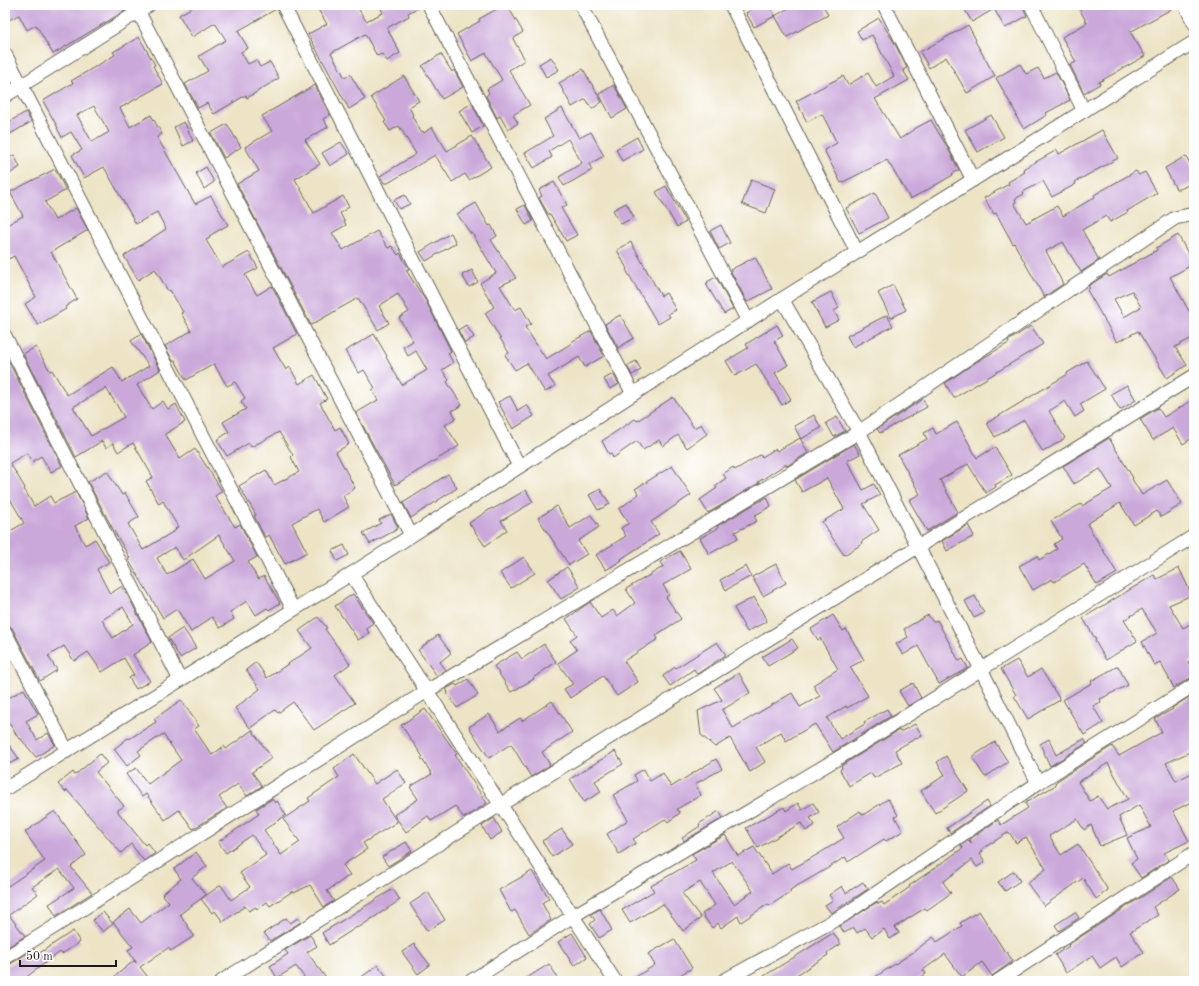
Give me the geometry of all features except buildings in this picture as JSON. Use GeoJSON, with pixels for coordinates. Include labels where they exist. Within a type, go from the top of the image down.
{"type":"FeatureCollection","features":[{"type":"Feature","properties":{"kind":"street"},"geometry":{"type":"LineString","coordinates":[[283,5],[519,466]]}},
{"type":"Feature","properties":{"kind":"street"},"geometry":{"type":"LineString","coordinates":[[429,5],[634,394]]}},
{"type":"Feature","properties":{"kind":"street"},"geometry":{"type":"LineString","coordinates":[[581,5],[748,321]]}},
{"type":"Feature","properties":{"kind":"street"},"geometry":{"type":"LineString","coordinates":[[731,5],[857,252]]}},
{"type":"Feature","properties":{"kind":"street"},"geometry":{"type":"LineString","coordinates":[[884,5],[974,180]]}},
{"type":"Feature","properties":{"kind":"street"},"geometry":{"type":"LineString","coordinates":[[1031,5],[1084,111]]}},
{"type":"Feature","properties":{"kind":"street"},"geometry":{"type":"LineString","coordinates":[[1185,5],[1194,23]]}},
{"type":"Feature","properties":{"kind":"street"},"geometry":{"type":"LineString","coordinates":[[5,96],[141,7],[411,535]]}},
{"type":"Feature","properties":{"kind":"street"},"geometry":{"type":"LineString","coordinates":[[5,789],[351,574],[857,252],[1194,42]]}},
{"type":"Feature","properties":{"kind":"street"},"geometry":{"type":"LineString","coordinates":[[5,54],[293,609]]}},
{"type":"Feature","properties":{"kind":"street"},"geometry":{"type":"LineString","coordinates":[[5,958],[427,691],[859,432],[1175,218],[1194,214]]}},
{"type":"Feature","properties":{"kind":"street"},"geometry":{"type":"LineString","coordinates":[[782,300],[859,432],[1038,783]]}},
{"type":"Feature","properties":{"kind":"street"},"geometry":{"type":"LineString","coordinates":[[5,336],[180,680]]}},
{"type":"Feature","properties":{"kind":"street"},"geometry":{"type":"LineString","coordinates":[[222,981],[500,805],[1194,376]]}},
{"type":"Feature","properties":{"kind":"street"},"geometry":{"type":"LineString","coordinates":[[471,981],[573,916],[860,745],[1194,536]]}},
{"type":"Feature","properties":{"kind":"street"},"geometry":{"type":"LineString","coordinates":[[351,574],[615,981]]}},
{"type":"Feature","properties":{"kind":"street"},"geometry":{"type":"LineString","coordinates":[[5,632],[67,751]]}},
{"type":"Feature","properties":{"kind":"street"},"geometry":{"type":"LineString","coordinates":[[722,981],[844,915],[1038,783],[1194,685]]}},
{"type":"Feature","properties":{"kind":"street"},"geometry":{"type":"LineString","coordinates":[[998,981],[1194,853]]}}]}
